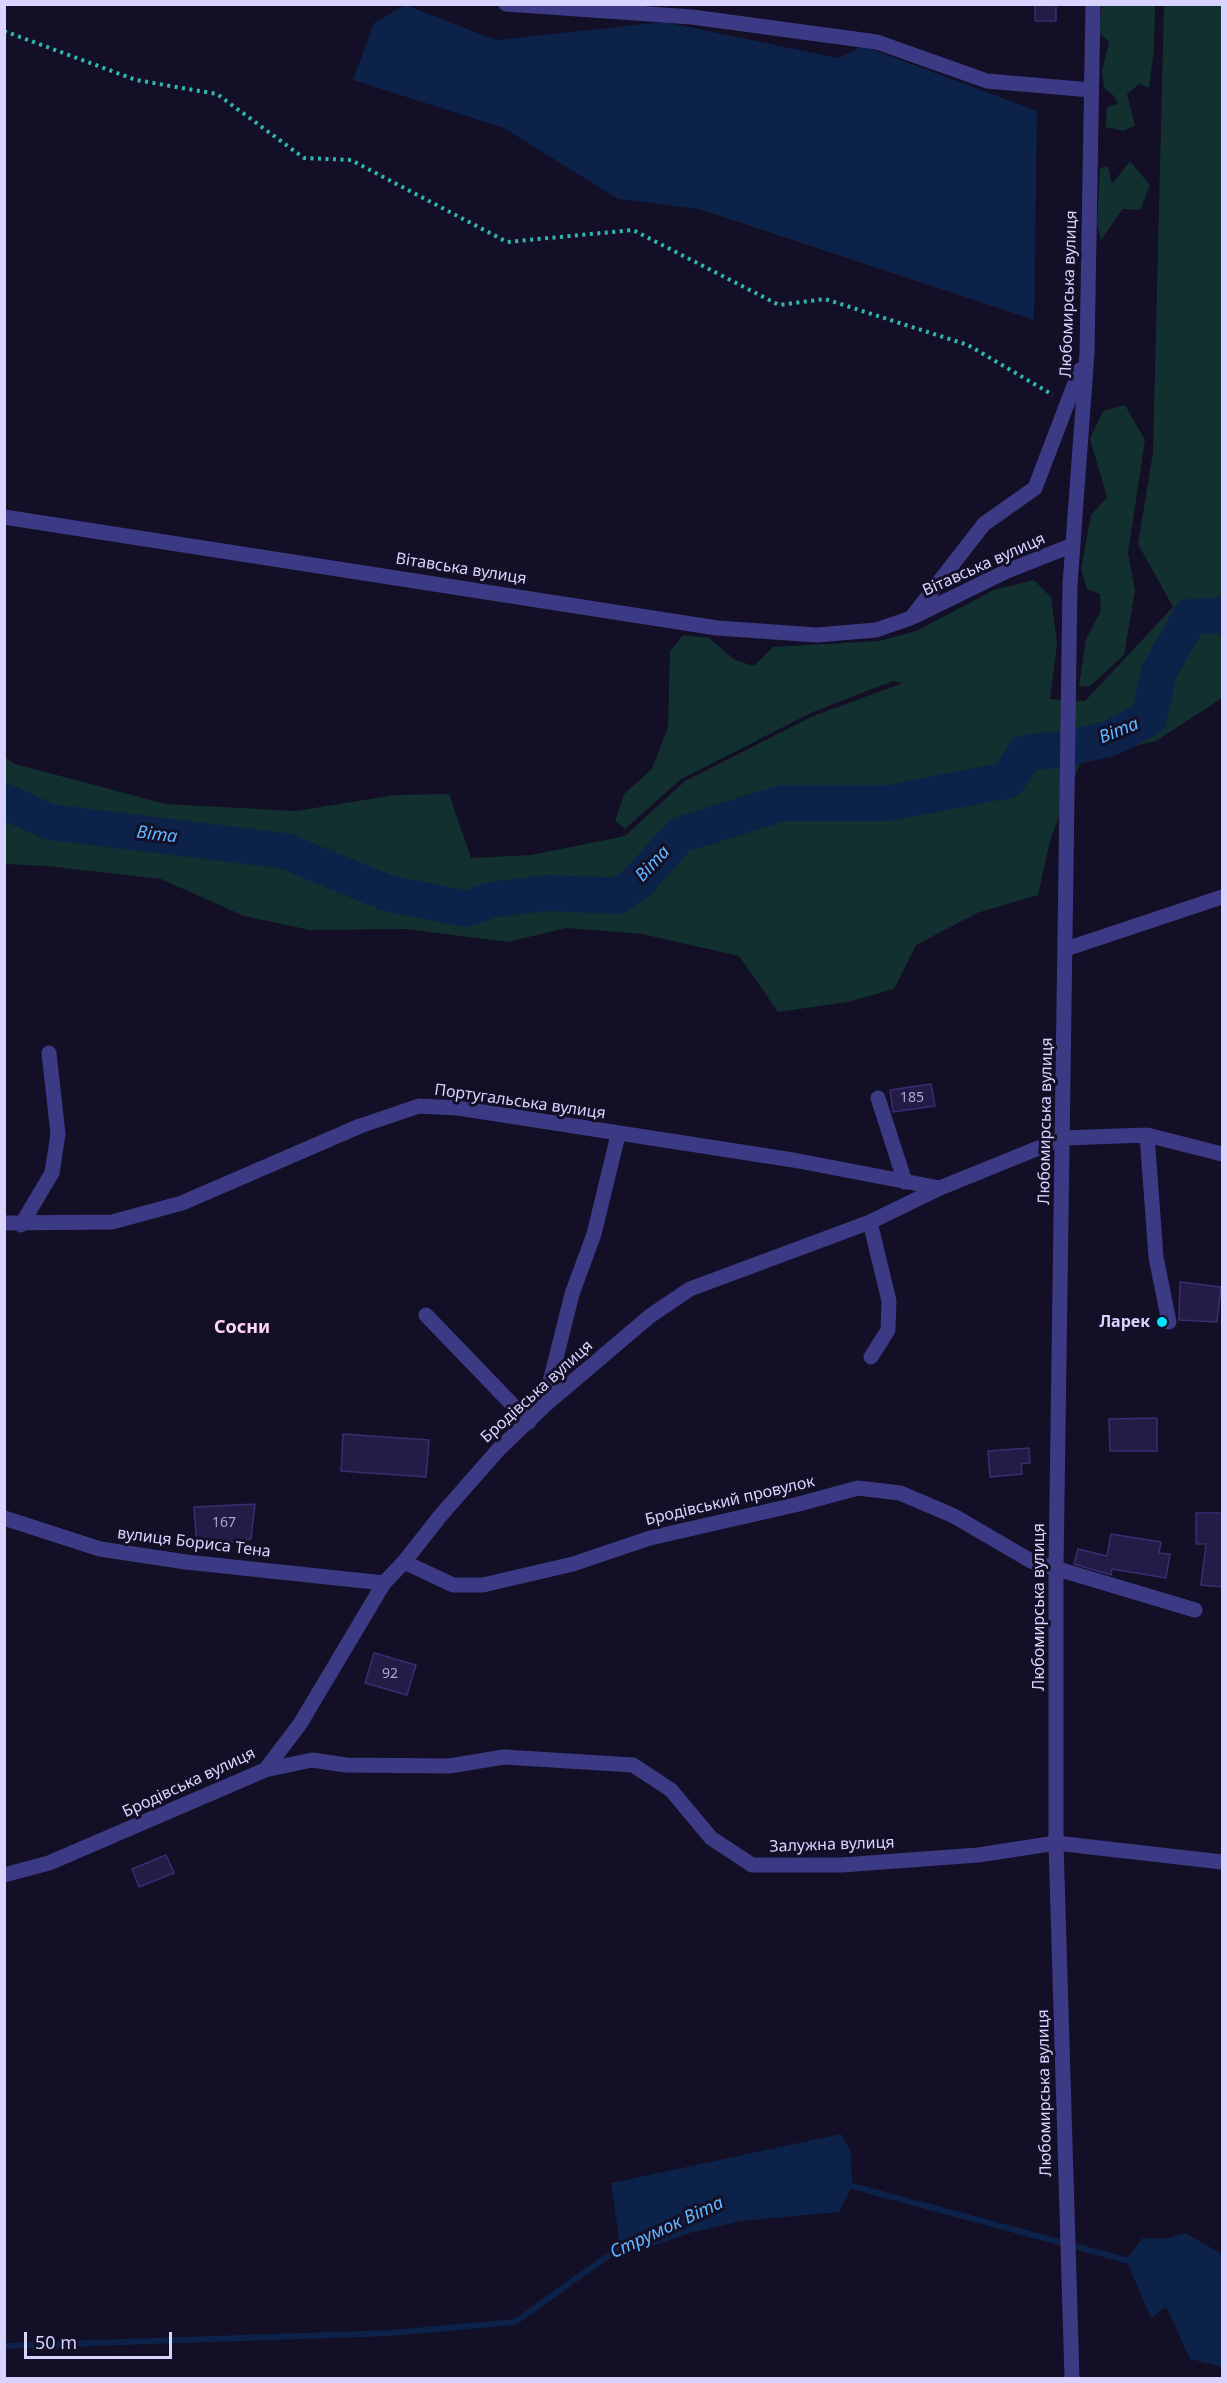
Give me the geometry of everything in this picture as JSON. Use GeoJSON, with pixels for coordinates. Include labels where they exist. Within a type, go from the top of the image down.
{"type":"FeatureCollection","features":[{"type":"Feature","properties":{"kind":"street"},"geometry":{"type":"LineString","coordinates":[[506,4],[692,11],[877,42],[987,81],[1091,90]]}},
{"type":"Feature","properties":{"kind":"street","name":"Любомирська вулиця"},"geometry":{"type":"LineString","coordinates":[[1072,2379],[1056,1843],[1056,1569],[1064,1138],[1066,949],[1064,835],[1070,584],[1087,353],[1092,4]]}},
{"type":"Feature","properties":{"kind":"street","name":"Вітавська вулиця"},"geometry":{"type":"LineString","coordinates":[[911,618],[984,524],[1035,488],[1087,353]]}},
{"type":"Feature","properties":{"kind":"street","name":"Вітавська вулиця"},"geometry":{"type":"LineString","coordinates":[[4,518],[749,632],[817,635],[876,630],[911,618],[1007,571],[1073,546]]}},
{"type":"Feature","properties":{"kind":"street"},"geometry":{"type":"LineString","coordinates":[[1066,949],[1222,897]]}},
{"type":"Feature","properties":{"kind":"street"},"geometry":{"type":"LineString","coordinates":[[21,1225],[52,1173],[58,1134],[49,1053]]}},
{"type":"Feature","properties":{"kind":"street"},"geometry":{"type":"LineString","coordinates":[[878,1098],[905,1182]]}},
{"type":"Feature","properties":{"kind":"street","name":"Португальська вулиця"},"geometry":{"type":"LineString","coordinates":[[4,1223],[21,1225],[112,1222],[182,1203],[360,1125],[419,1106],[458,1108],[618,1135],[793,1160],[939,1188]]}},
{"type":"Feature","properties":{"kind":"street"},"geometry":{"type":"LineString","coordinates":[[1147,1134],[1156,1257],[1169,1322]]}},
{"type":"Feature","properties":{"kind":"street","name":"Бродівська вулиця"},"geometry":{"type":"LineString","coordinates":[[4,1875],[49,1863],[265,1770],[300,1724],[384,1583],[499,1449],[544,1406],[650,1316],[690,1289],[870,1222],[939,1188],[1064,1138],[1147,1134],[1222,1154]]}},
{"type":"Feature","properties":{"kind":"street"},"geometry":{"type":"LineString","coordinates":[[544,1406],[572,1293],[594,1234],[618,1135]]}},
{"type":"Feature","properties":{"kind":"street"},"geometry":{"type":"LineString","coordinates":[[870,1222],[889,1301],[888,1330],[871,1357]]}},
{"type":"Feature","properties":{"kind":"street"},"geometry":{"type":"LineString","coordinates":[[426,1315],[529,1422]]}},
{"type":"Feature","properties":{"kind":"street","name":"Бродівський провулок"},"geometry":{"type":"LineString","coordinates":[[404,1562],[453,1585],[483,1585],[573,1564],[650,1538],[858,1488],[900,1493],[954,1516],[1030,1561],[1195,1610]]}},
{"type":"Feature","properties":{"kind":"street","name":"вулиця Бориса Тена"},"geometry":{"type":"LineString","coordinates":[[4,1518],[100,1548],[186,1562],[384,1583]]}},
{"type":"Feature","properties":{"kind":"street","name":"Залужна вулиця"},"geometry":{"type":"LineString","coordinates":[[265,1770],[312,1760],[346,1765],[449,1766],[504,1757],[633,1765],[671,1790],[711,1838],[752,1865],[842,1865],[978,1855],[1056,1843],[1222,1862]]}},
{"type":"Feature","properties":{"kind":"path"},"geometry":{"type":"LineString","coordinates":[[4,31],[136,80],[217,94],[304,158],[351,160],[507,242],[633,230],[779,305],[825,299],[968,345],[1067,403]]}},
{"type":"Feature","properties":{"kind":"green space"},"geometry":{"type":"Polygon","coordinates":[[[1102,5],[1155,5],[1154,49],[1149,88],[1139,84],[1127,94],[1135,126],[1123,131],[1106,127],[1107,107],[1118,104],[1114,96],[1104,88],[1102,71],[1109,42],[1099,32],[1102,5]]]}},
{"type":"Feature","properties":{"kind":"green space"},"geometry":{"type":"Polygon","coordinates":[[[1164,5],[1222,5],[1222,698],[1156,741],[1082,759],[1051,837],[1038,895],[977,913],[916,945],[894,989],[848,1002],[778,1012],[739,956],[642,934],[566,928],[508,942],[406,929],[310,930],[244,916],[161,879],[47,866],[5,864],[4,757],[15,764],[166,804],[296,811],[395,795],[449,794],[471,858],[531,855],[625,836],[685,781],[813,716],[903,683],[893,681],[813,712],[681,779],[625,829],[615,821],[624,794],[652,769],[668,727],[670,651],[683,635],[709,638],[735,660],[754,666],[773,647],[879,641],[916,631],[994,590],[1034,580],[1051,597],[1057,643],[1050,699],[1085,701],[1173,607],[1138,544],[1153,452],[1164,5]]]}},
{"type":"Feature","properties":{"kind":"green space"},"geometry":{"type":"Polygon","coordinates":[[[1130,161],[1150,185],[1140,210],[1123,209],[1101,240],[1097,224],[1100,168],[1108,166],[1112,184],[1130,161]]]}},
{"type":"Feature","properties":{"kind":"green space"},"geometry":{"type":"Polygon","coordinates":[[[1125,405],[1145,440],[1128,553],[1135,591],[1124,655],[1089,687],[1079,686],[1086,639],[1101,610],[1100,594],[1087,589],[1081,569],[1091,515],[1107,497],[1090,439],[1103,411],[1125,405]]]}},
{"type":"Feature","properties":{"kind":"water"},"geometry":{"type":"Polygon","coordinates":[[[405,5],[496,40],[664,22],[838,58],[863,46],[1037,111],[1034,320],[699,209],[618,199],[504,128],[353,80],[374,23],[405,5]]]}},
{"type":"Feature","properties":{"kind":"water"},"geometry":{"type":"Polygon","coordinates":[[[841,2134],[851,2152],[852,2186],[839,2212],[741,2221],[690,2233],[639,2251],[620,2246],[611,2183],[841,2134]]]}},
{"type":"Feature","properties":{"kind":"water"},"geometry":{"type":"Polygon","coordinates":[[[1185,2233],[1222,2254],[1222,2367],[1190,2359],[1166,2307],[1151,2318],[1126,2260],[1143,2238],[1164,2239],[1185,2233]]]}},
{"type":"Feature","properties":{"kind":"building"},"geometry":{"type":"Polygon","coordinates":[[[1035,4],[1056,4],[1056,21],[1035,21],[1035,4]]]}},
{"type":"Feature","properties":{"kind":"building"},"geometry":{"type":"Polygon","coordinates":[[[931,1084],[935,1106],[893,1112],[890,1090],[931,1084]]]}},
{"type":"Feature","properties":{"kind":"building"},"geometry":{"type":"Polygon","coordinates":[[[1180,1282],[1221,1287],[1217,1322],[1179,1320],[1180,1282]]]}},
{"type":"Feature","properties":{"kind":"building"},"geometry":{"type":"Polygon","coordinates":[[[1157,1418],[1157,1451],[1110,1451],[1109,1419],[1157,1418]]]}},
{"type":"Feature","properties":{"kind":"building"},"geometry":{"type":"Polygon","coordinates":[[[343,1434],[429,1440],[426,1477],[341,1471],[343,1434]]]}},
{"type":"Feature","properties":{"kind":"building"},"geometry":{"type":"Polygon","coordinates":[[[1029,1448],[1030,1463],[1021,1464],[1022,1474],[990,1477],[988,1451],[1029,1448]]]}},
{"type":"Feature","properties":{"kind":"building"},"geometry":{"type":"Polygon","coordinates":[[[255,1504],[251,1539],[197,1548],[194,1507],[255,1504]]]}},
{"type":"Feature","properties":{"kind":"building"},"geometry":{"type":"Polygon","coordinates":[[[1196,1513],[1222,1513],[1222,1587],[1201,1585],[1206,1544],[1196,1544],[1196,1513]]]}},
{"type":"Feature","properties":{"kind":"building"},"geometry":{"type":"Polygon","coordinates":[[[1111,1534],[1161,1542],[1159,1553],[1170,1554],[1166,1578],[1112,1569],[1111,1575],[1074,1564],[1078,1549],[1107,1556],[1111,1534]]]}},
{"type":"Feature","properties":{"kind":"building"},"geometry":{"type":"Polygon","coordinates":[[[374,1653],[416,1665],[407,1695],[365,1683],[374,1653]]]}},
{"type":"Feature","properties":{"kind":"building"},"geometry":{"type":"Polygon","coordinates":[[[166,1855],[174,1873],[139,1887],[132,1869],[166,1855]]]}},
{"type":"Feature","properties":{"kind":"waterway","name":"Віта"},"geometry":{"type":"LineString","coordinates":[[4,801],[50,822],[285,851],[387,893],[467,909],[491,900],[547,893],[618,896],[637,883],[680,835],[782,803],[889,803],[1008,780],[1025,753],[1062,749],[1109,739],[1149,718],[1159,672],[1190,617],[1222,615]]}},
{"type":"Feature","properties":{"kind":"waterway","name":"Струмок Віта"},"geometry":{"type":"LineString","coordinates":[[844,2187],[852,2186],[1133,2262]]}},
{"type":"Feature","properties":{"kind":"waterway","name":"Струмок Віта"},"geometry":{"type":"LineString","coordinates":[[4,2346],[391,2333],[515,2322],[626,2243]]}},
{"type":"Feature","properties":{"kind":"place","name":"Ларек"},"geometry":{"type":"Point","coordinates":[1162,1322]}},
{"type":"Feature","properties":{"kind":"district","name":"Сосни"},"geometry":{"type":"Point","coordinates":[242,1328]}}]}
